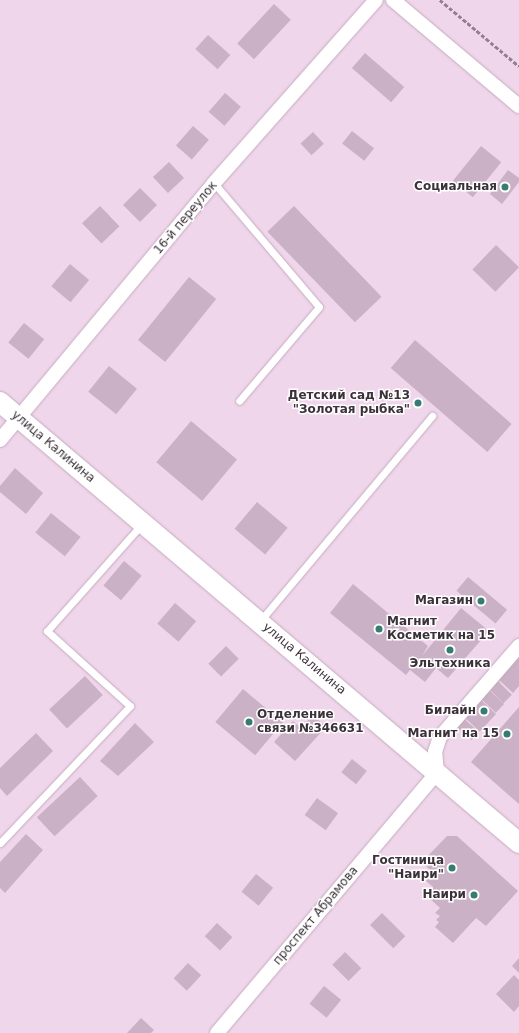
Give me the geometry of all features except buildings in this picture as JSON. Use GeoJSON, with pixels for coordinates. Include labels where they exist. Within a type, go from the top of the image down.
{"type":"FeatureCollection","features":[{"type":"Feature","properties":{"kind":"main road","name":"улица Калинина"},"geometry":{"type":"LineString","coordinates":[[0,402],[260,621],[519,843]]}},
{"type":"Feature","properties":{"kind":"street","name":"16-й переулок"},"geometry":{"type":"LineString","coordinates":[[0,440],[214,184],[376,0]]}},
{"type":"Feature","properties":{"kind":"street"},"geometry":{"type":"LineString","coordinates":[[393,0],[519,106]]}},
{"type":"Feature","properties":{"kind":"street"},"geometry":{"type":"LineString","coordinates":[[438,773],[435,752],[440,737],[519,646]]}},
{"type":"Feature","properties":{"kind":"street","name":"проспект Абрамова"},"geometry":{"type":"LineString","coordinates":[[217,1033],[438,773]]}},
{"type":"Feature","properties":{"kind":"lane"},"geometry":{"type":"LineString","coordinates":[[214,184],[319,307],[239,401]]}},
{"type":"Feature","properties":{"kind":"lane"},"geometry":{"type":"LineString","coordinates":[[260,621],[432,416]]}},
{"type":"Feature","properties":{"kind":"lane"},"geometry":{"type":"LineString","coordinates":[[0,842],[130,706],[47,631],[143,524]]}},
{"type":"Feature","properties":{"kind":"path"},"geometry":{"type":"LineString","coordinates":[[440,0],[519,66]]}},
{"type":"Feature","properties":{"kind":"place","name":"Социальная"},"geometry":{"type":"Point","coordinates":[505,187]}},
{"type":"Feature","properties":{"kind":"place","name":"Детский сад №13 \"Золотая рыбка\""},"geometry":{"type":"Point","coordinates":[418,403]}},
{"type":"Feature","properties":{"kind":"place","name":"Магазин"},"geometry":{"type":"Point","coordinates":[481,601]}},
{"type":"Feature","properties":{"kind":"place","name":"Магнит Косметик на 15"},"geometry":{"type":"Point","coordinates":[379,629]}},
{"type":"Feature","properties":{"kind":"place","name":"Эльтехника"},"geometry":{"type":"Point","coordinates":[450,650]}},
{"type":"Feature","properties":{"kind":"place","name":"Билайн"},"geometry":{"type":"Point","coordinates":[484,711]}},
{"type":"Feature","properties":{"kind":"place","name":"Отделение связи №346631"},"geometry":{"type":"Point","coordinates":[249,722]}},
{"type":"Feature","properties":{"kind":"place","name":"Магнит на 15"},"geometry":{"type":"Point","coordinates":[507,734]}},
{"type":"Feature","properties":{"kind":"place","name":"Гостиница \"Наири\""},"geometry":{"type":"Point","coordinates":[452,868]}},
{"type":"Feature","properties":{"kind":"place","name":"Наири"},"geometry":{"type":"Point","coordinates":[474,895]}}]}
